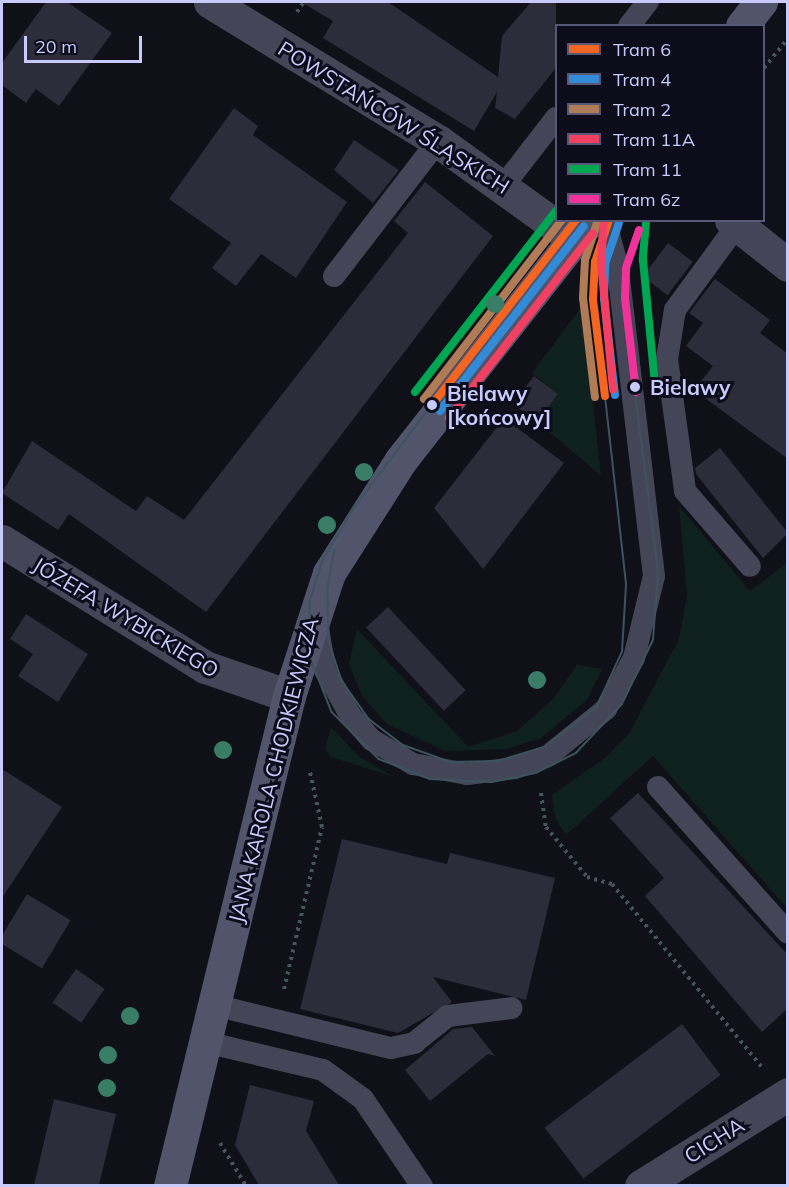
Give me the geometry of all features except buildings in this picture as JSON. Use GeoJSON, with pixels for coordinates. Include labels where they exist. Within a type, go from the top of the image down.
{"type":"FeatureCollection","features":[{"type":"Feature","properties":{"kind":"street","name":"POWSTAŃCÓW ŚLĄSKICH"},"geometry":{"type":"LineString","coordinates":[[210,2],[555,214]]}},
{"type":"Feature","properties":{"kind":"street"},"geometry":{"type":"LineString","coordinates":[[744,24],[761,2]]}},
{"type":"Feature","properties":{"kind":"street","name":"POWSTAŃCÓW ŚLĄSKICH"},"geometry":{"type":"LineString","coordinates":[[568,222],[582,230]]}},
{"type":"Feature","properties":{"kind":"street"},"geometry":{"type":"LineString","coordinates":[[734,223],[788,266]]}},
{"type":"Feature","properties":{"kind":"street","name":"JANA KAROLA CHODKIEWICZA"},"geometry":{"type":"LineString","coordinates":[[170,1185],[289,696],[316,605],[366,508],[582,230]]}},
{"type":"Feature","properties":{"kind":"street","name":"JÓZEFA WYBICKIEGO"},"geometry":{"type":"LineString","coordinates":[[2,541],[205,667],[289,696]]}},
{"type":"Feature","properties":{"kind":"street","name":"CICHA"},"geometry":{"type":"LineString","coordinates":[[641,1185],[778,1085]]}},
{"type":"Feature","properties":{"kind":"lane"},"geometry":{"type":"LineString","coordinates":[[631,24],[648,2]]}},
{"type":"Feature","properties":{"kind":"lane"},"geometry":{"type":"LineString","coordinates":[[504,185],[555,119]]}},
{"type":"Feature","properties":{"kind":"lane"},"geometry":{"type":"LineString","coordinates":[[334,276],[438,141]]}},
{"type":"Feature","properties":{"kind":"lane"},"geometry":{"type":"LineString","coordinates":[[316,605],[325,670],[339,699],[372,740],[413,764],[475,774],[532,764],[578,737],[606,709],[634,658],[654,576],[618,268],[606,222]]}},
{"type":"Feature","properties":{"kind":"lane"},"geometry":{"type":"LineString","coordinates":[[734,223],[675,310],[667,360],[685,491],[750,566]]}},
{"type":"Feature","properties":{"kind":"lane"},"geometry":{"type":"LineString","coordinates":[[658,788],[788,933]]}},
{"type":"Feature","properties":{"kind":"lane"},"geometry":{"type":"LineString","coordinates":[[214,1005],[391,1048],[414,1043],[448,1016],[512,1008]]}},
{"type":"Feature","properties":{"kind":"lane"},"geometry":{"type":"LineString","coordinates":[[205,1042],[323,1070],[363,1099],[422,1185]]}},
{"type":"Feature","properties":{"kind":"path"},"geometry":{"type":"LineString","coordinates":[[765,67],[788,38]]}},
{"type":"Feature","properties":{"kind":"path"},"geometry":{"type":"LineString","coordinates":[[270,1020],[279,1012],[322,827],[308,766]]}},
{"type":"Feature","properties":{"kind":"path"},"geometry":{"type":"LineString","coordinates":[[540,789],[546,827],[587,877],[612,884],[778,1085]]}},
{"type":"Feature","properties":{"kind":"path"},"geometry":{"type":"LineString","coordinates":[[217,1154],[222,1131]]}},
{"type":"Feature","properties":{"kind":"path"},"geometry":{"type":"LineString","coordinates":[[220,1143],[246,1185]]}},
{"type":"Feature","properties":{"kind":"green space"},"geometry":{"type":"Polygon","coordinates":[[[583,305],[601,476],[537,421],[558,394],[532,373],[583,305]]]}},
{"type":"Feature","properties":{"kind":"green space"},"geometry":{"type":"Polygon","coordinates":[[[679,506],[750,591],[787,563],[787,908],[653,756],[566,835],[555,818],[552,795],[605,758],[630,732],[679,639],[687,595],[679,506]]]}},
{"type":"Feature","properties":{"kind":"green space"},"geometry":{"type":"Polygon","coordinates":[[[357,629],[468,747],[517,731],[553,699],[577,665],[602,669],[587,700],[541,738],[506,749],[445,751],[387,724],[362,696],[349,664],[357,629]]]}},
{"type":"Feature","properties":{"kind":"green space"},"geometry":{"type":"Polygon","coordinates":[[[331,727],[358,756],[394,777],[331,757],[325,749],[331,727]]]}},
{"type":"Feature","properties":{"kind":"tram line","name":"11"},"geometry":{"type":"LineString","coordinates":[[415,392],[555,212]]}},
{"type":"Feature","properties":{"kind":"tram line","name":"2"},"geometry":{"type":"LineString","coordinates":[[424,399],[560,222]]}},
{"type":"Feature","properties":{"kind":"tram line","name":"6"},"geometry":{"type":"LineString","coordinates":[[432,405],[574,222]]}},
{"type":"Feature","properties":{"kind":"tram line","name":"2"},"geometry":{"type":"LineString","coordinates":[[595,397],[583,298],[585,260],[597,222]]}},
{"type":"Feature","properties":{"kind":"tram line","name":"11A"},"geometry":{"type":"LineString","coordinates":[[604,222],[601,262],[613,389]]}},
{"type":"Feature","properties":{"kind":"tram line","name":"6"},"geometry":{"type":"LineString","coordinates":[[605,396],[593,299],[595,262],[608,222]]}},
{"type":"Feature","properties":{"kind":"tram line","name":"11"},"geometry":{"type":"LineString","coordinates":[[646,222],[643,260],[655,385]]}},
{"type":"Feature","properties":{"kind":"tram line","name":"4"},"geometry":{"type":"LineString","coordinates":[[615,395],[604,299],[605,264],[619,223]]}},
{"type":"Feature","properties":{"kind":"tram line","name":"4"},"geometry":{"type":"LineString","coordinates":[[440,411],[584,226]]}},
{"type":"Feature","properties":{"kind":"tram line","name":"6z"},"geometry":{"type":"LineString","coordinates":[[636,392],[625,298],[626,268],[639,230]]}},
{"type":"Feature","properties":{"kind":"tram line","name":"11A"},"geometry":{"type":"LineString","coordinates":[[449,418],[593,233]]}},
{"type":"Feature","properties":{"kind":"tram line"},"geometry":{"type":"LineString","coordinates":[[432,405],[356,506],[323,560],[310,602],[311,659],[332,712],[379,759],[430,779],[492,782],[536,773],[576,753],[622,704],[653,640],[658,571],[634,387]]}},
{"type":"Feature","properties":{"kind":"tram line"},"geometry":{"type":"LineString","coordinates":[[335,549],[328,587],[329,641],[342,681],[369,719],[403,745],[451,762],[498,761],[544,747],[597,706],[622,652],[626,584],[605,396]]}},
{"type":"Feature","properties":{"kind":"place","name":"Bielawy"},"geometry":{"type":"Point","coordinates":[635,387]}},
{"type":"Feature","properties":{"kind":"place","name":"Bielawy [końcowy]"},"geometry":{"type":"Point","coordinates":[432,405]}}]}
